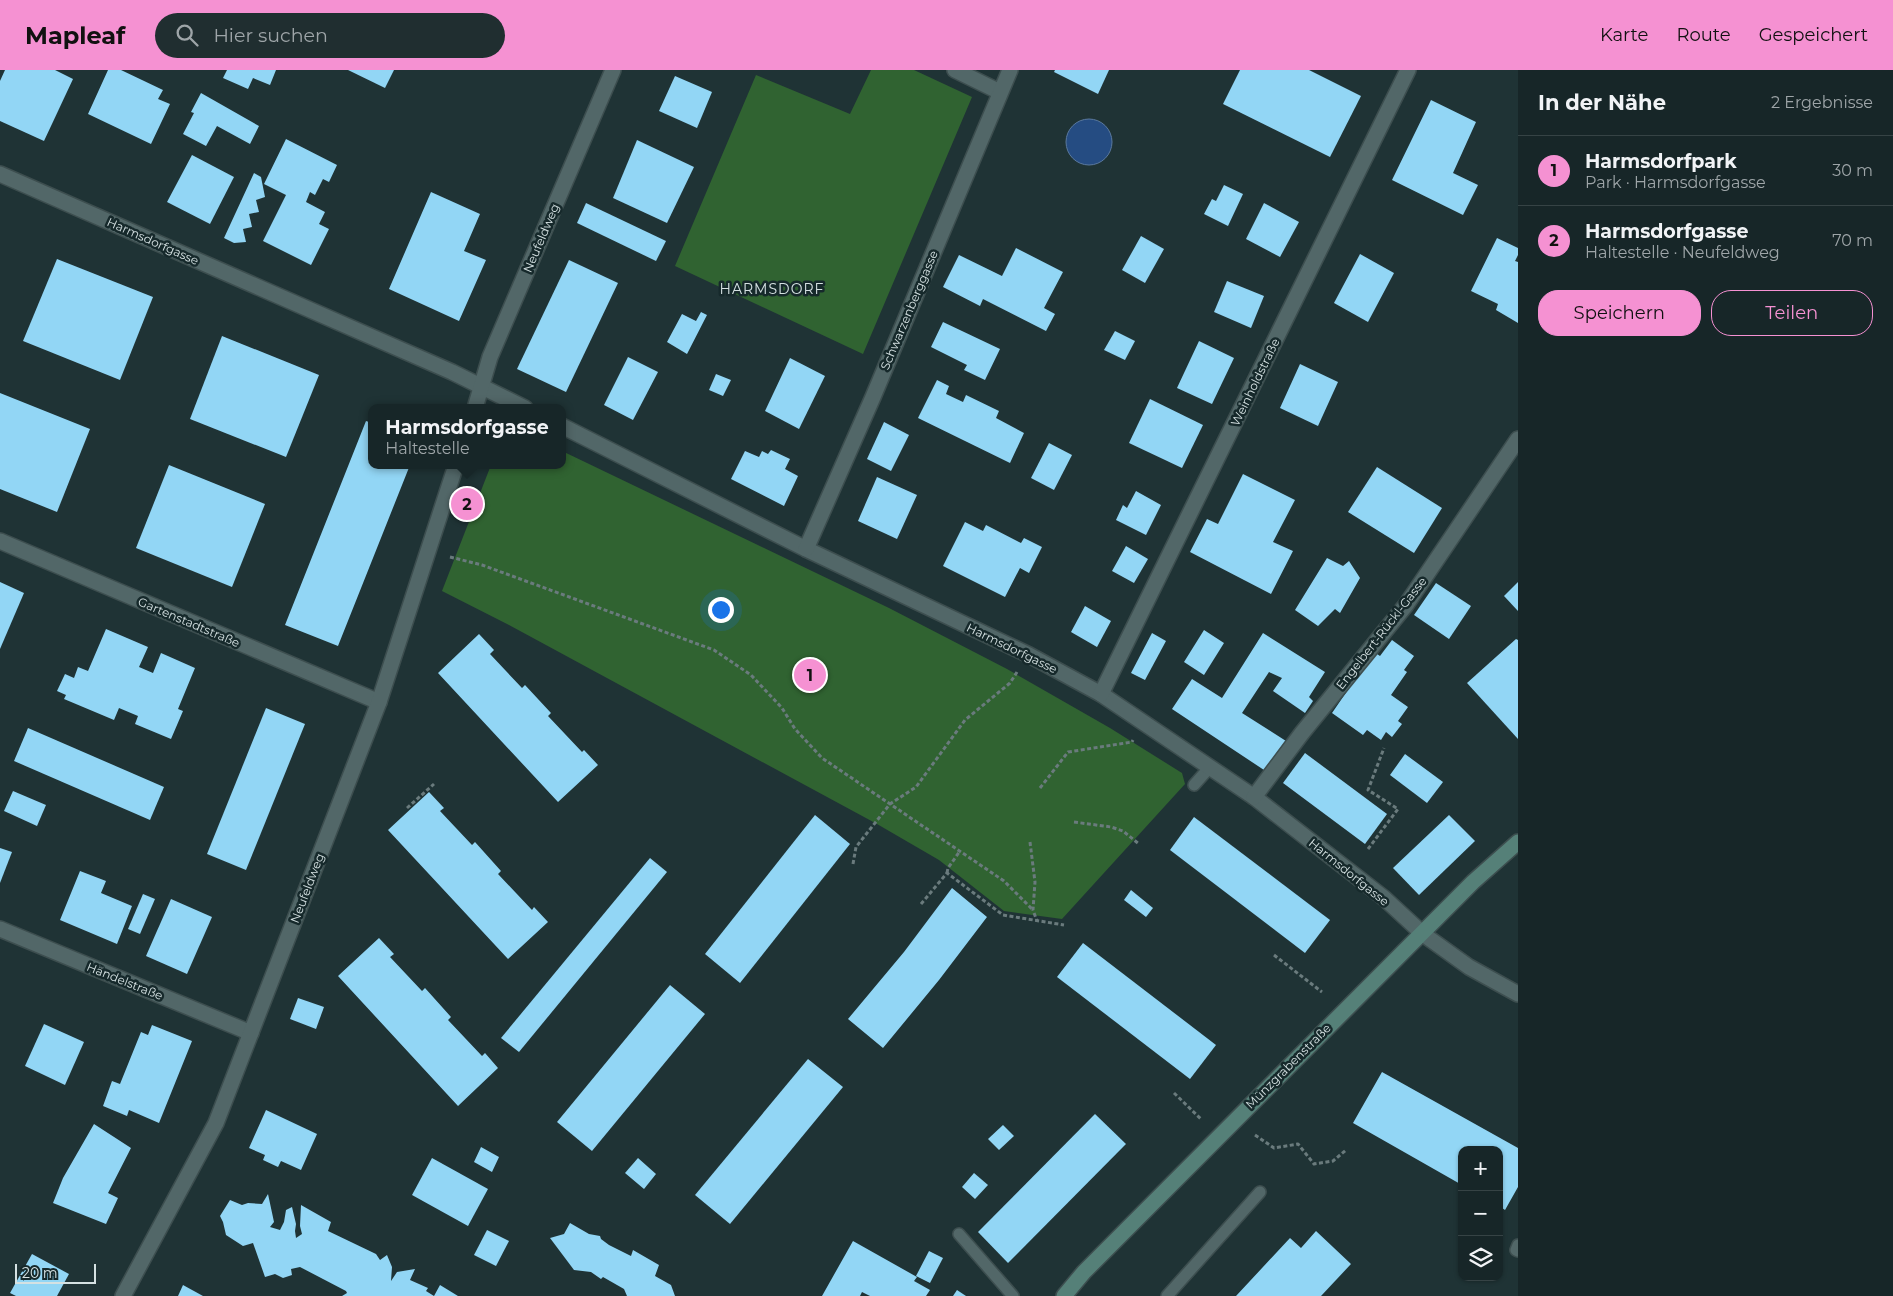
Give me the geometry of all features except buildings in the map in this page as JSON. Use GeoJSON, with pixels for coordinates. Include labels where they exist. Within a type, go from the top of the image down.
{"type":"FeatureCollection","features":[{"type":"Feature","properties":{"kind":"main road","name":"Münzgrabenstraße"},"geometry":{"type":"LineString","coordinates":[[1064,1296],[1084,1272],[1219,1135],[1423,934],[1473,882],[1518,842]]}},
{"type":"Feature","properties":{"kind":"street","name":"Neufeldweg"},"geometry":{"type":"LineString","coordinates":[[476,404],[490,357],[613,70]]}},
{"type":"Feature","properties":{"kind":"street"},"geometry":{"type":"LineString","coordinates":[[955,70],[1000,92]]}},
{"type":"Feature","properties":{"kind":"street","name":"Schwarzenberggasse"},"geometry":{"type":"LineString","coordinates":[[806,550],[873,397],[1010,70]]}},
{"type":"Feature","properties":{"kind":"street","name":"Weinholdstraße"},"geometry":{"type":"LineString","coordinates":[[1101,694],[1408,70]]}},
{"type":"Feature","properties":{"kind":"street","name":"Harmsdorfgasse"},"geometry":{"type":"LineString","coordinates":[[0,174],[481,386],[517,404]]}},
{"type":"Feature","properties":{"kind":"street","name":"Harmsdorfgasse"},"geometry":{"type":"LineString","coordinates":[[566,428],[806,550],[1030,655],[1101,694],[1254,797],[1384,898],[1423,934],[1469,967],[1518,994]]}},
{"type":"Feature","properties":{"kind":"street","name":"Engelbert-Rückl-Gasse"},"geometry":{"type":"LineString","coordinates":[[1254,797],[1302,733],[1406,605],[1518,439]]}},
{"type":"Feature","properties":{"kind":"street","name":"Neufeldweg"},"geometry":{"type":"LineString","coordinates":[[123,1296],[216,1122],[379,702],[455,469]]}},
{"type":"Feature","properties":{"kind":"street","name":"Gartenstadtstraße"},"geometry":{"type":"LineString","coordinates":[[0,541],[379,702]]}},
{"type":"Feature","properties":{"kind":"street","name":"Händelstraße"},"geometry":{"type":"LineString","coordinates":[[0,930],[251,1033]]}},
{"type":"Feature","properties":{"kind":"lane"},"geometry":{"type":"LineString","coordinates":[[1194,785],[1210,767]]}},
{"type":"Feature","properties":{"kind":"lane"},"geometry":{"type":"LineString","coordinates":[[1167,1296],[1260,1192]]}},
{"type":"Feature","properties":{"kind":"lane"},"geometry":{"type":"LineString","coordinates":[[959,1234],[1013,1296]]}},
{"type":"Feature","properties":{"kind":"lane"},"geometry":{"type":"LineString","coordinates":[[1518,1245],[1516,1250],[1518,1251]]}},
{"type":"Feature","properties":{"kind":"path"},"geometry":{"type":"LineString","coordinates":[[450,558],[482,565],[714,650],[751,675],[782,708],[795,729],[822,758],[1004,881],[1033,910],[1037,920]]}},
{"type":"Feature","properties":{"kind":"path"},"geometry":{"type":"LineString","coordinates":[[853,864],[856,846],[890,804],[916,787],[965,720],[1010,683],[1019,670]]}},
{"type":"Feature","properties":{"kind":"path"},"geometry":{"type":"LineString","coordinates":[[1040,788],[1068,752],[1132,742],[1135,738]]}},
{"type":"Feature","properties":{"kind":"path"},"geometry":{"type":"LineString","coordinates":[[1368,850],[1398,809],[1368,790],[1384,748]]}},
{"type":"Feature","properties":{"kind":"path"},"geometry":{"type":"LineString","coordinates":[[408,808],[434,784]]}},
{"type":"Feature","properties":{"kind":"path"},"geometry":{"type":"LineString","coordinates":[[1074,822],[1111,827],[1123,831],[1139,844]]}},
{"type":"Feature","properties":{"kind":"path"},"geometry":{"type":"LineString","coordinates":[[1030,842],[1035,882],[1033,910]]}},
{"type":"Feature","properties":{"kind":"path"},"geometry":{"type":"LineString","coordinates":[[921,904],[947,873],[948,868],[960,851]]}},
{"type":"Feature","properties":{"kind":"path"},"geometry":{"type":"LineString","coordinates":[[947,873],[1003,914],[1064,925]]}},
{"type":"Feature","properties":{"kind":"path"},"geometry":{"type":"LineString","coordinates":[[1274,955],[1322,992]]}},
{"type":"Feature","properties":{"kind":"path"},"geometry":{"type":"LineString","coordinates":[[1174,1093],[1202,1120]]}},
{"type":"Feature","properties":{"kind":"path"},"geometry":{"type":"LineString","coordinates":[[1254,1135],[1274,1148],[1298,1144],[1314,1164],[1332,1161],[1346,1150]]}},
{"type":"Feature","properties":{"kind":"green space"},"geometry":{"type":"Polygon","coordinates":[[[871,70],[914,70],[972,97],[863,354],[675,266],[756,75],[850,114],[871,70]]]}},
{"type":"Feature","properties":{"kind":"green space"},"geometry":{"type":"Polygon","coordinates":[[[566,453],[889,608],[1007,669],[1110,728],[1182,773],[1185,784],[1062,919],[1004,911],[939,860],[877,824],[509,625],[442,591],[489,469],[566,469],[566,453]]]}},
{"type":"Feature","properties":{"kind":"water"},"geometry":{"type":"Polygon","coordinates":[[[1089,119],[1102,123],[1108,129],[1112,142],[1108,155],[1102,161],[1089,165],[1076,161],[1070,155],[1066,142],[1070,129],[1076,123],[1089,119]]]}},
{"type":"Feature","properties":{"kind":"place","name":"Harmsdorfgasse"},"geometry":{"type":"Point","coordinates":[467,504]}},
{"type":"Feature","properties":{"kind":"place","name":"Harmsdorfpark"},"geometry":{"type":"Point","coordinates":[810,675]}},
{"type":"Feature","properties":{"kind":"district","name":"HARMSDORF"},"geometry":{"type":"Point","coordinates":[772,289]}}]}
